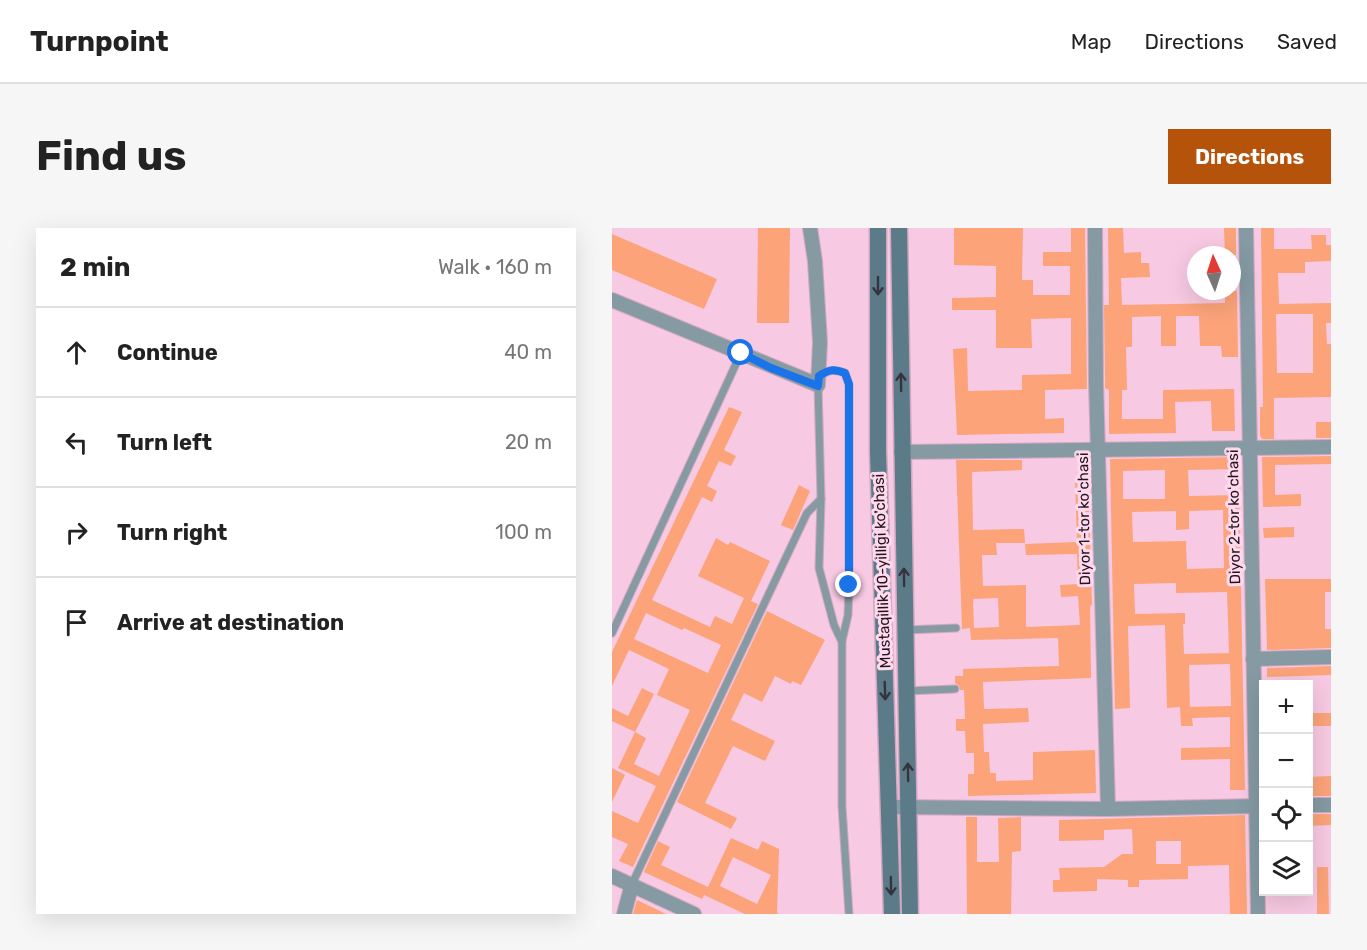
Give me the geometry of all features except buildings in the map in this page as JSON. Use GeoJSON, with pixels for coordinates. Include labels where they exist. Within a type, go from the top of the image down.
{"type":"FeatureCollection","features":[{"type":"Feature","properties":{"kind":"main road","name":"Mustaqillik 10-yilligi ko'chasi"},"geometry":{"type":"LineString","coordinates":[[878,228],[878,451],[892,914]]}},
{"type":"Feature","properties":{"kind":"main road","name":"Mustaqillik 10-yilligi ko'chasi"},"geometry":{"type":"LineString","coordinates":[[899,228],[910,914]]}},
{"type":"Feature","properties":{"kind":"street"},"geometry":{"type":"LineString","coordinates":[[612,300],[741,353],[771,368],[818,381],[820,342],[815,261],[810,228]]}},
{"type":"Feature","properties":{"kind":"street","name":"Diyor 1-tor koʻchasi"},"geometry":{"type":"LineString","coordinates":[[1095,228],[1098,450],[1108,809]]}},
{"type":"Feature","properties":{"kind":"street","name":"Diyor 2-tor koʻchasi"},"geometry":{"type":"LineString","coordinates":[[1246,228],[1253,659],[1259,806],[1258,914]]}},
{"type":"Feature","properties":{"kind":"street"},"geometry":{"type":"LineString","coordinates":[[901,452],[1331,447]]}},
{"type":"Feature","properties":{"kind":"street"},"geometry":{"type":"LineString","coordinates":[[1253,659],[1331,657]]}},
{"type":"Feature","properties":{"kind":"street"},"geometry":{"type":"LineString","coordinates":[[1313,805],[1331,805]]}},
{"type":"Feature","properties":{"kind":"street"},"geometry":{"type":"LineString","coordinates":[[889,807],[1108,809],[1259,806]]}},
{"type":"Feature","properties":{"kind":"street"},"geometry":{"type":"LineString","coordinates":[[612,876],[694,914]]}},
{"type":"Feature","properties":{"kind":"street"},"geometry":{"type":"LineString","coordinates":[[624,914],[632,884]]}},
{"type":"Feature","properties":{"kind":"lane"},"geometry":{"type":"LineString","coordinates":[[612,633],[741,353]]}},
{"type":"Feature","properties":{"kind":"lane"},"geometry":{"type":"LineString","coordinates":[[842,642],[831,616],[819,568],[821,499],[818,381],[835,369],[845,373],[849,384],[849,585],[848,615],[842,642],[842,806],[849,914]]}},
{"type":"Feature","properties":{"kind":"lane"},"geometry":{"type":"LineString","coordinates":[[632,884],[807,513],[821,499]]}},
{"type":"Feature","properties":{"kind":"lane"},"geometry":{"type":"LineString","coordinates":[[905,630],[956,628]]}},
{"type":"Feature","properties":{"kind":"lane"},"geometry":{"type":"LineString","coordinates":[[906,691],[955,689]]}},
{"type":"Feature","properties":{"kind":"route"},"geometry":{"type":"LineString","coordinates":[[741,353],[771,368],[818,386],[819,376],[825,372],[835,369],[845,373],[849,384],[849,585]]}}]}
